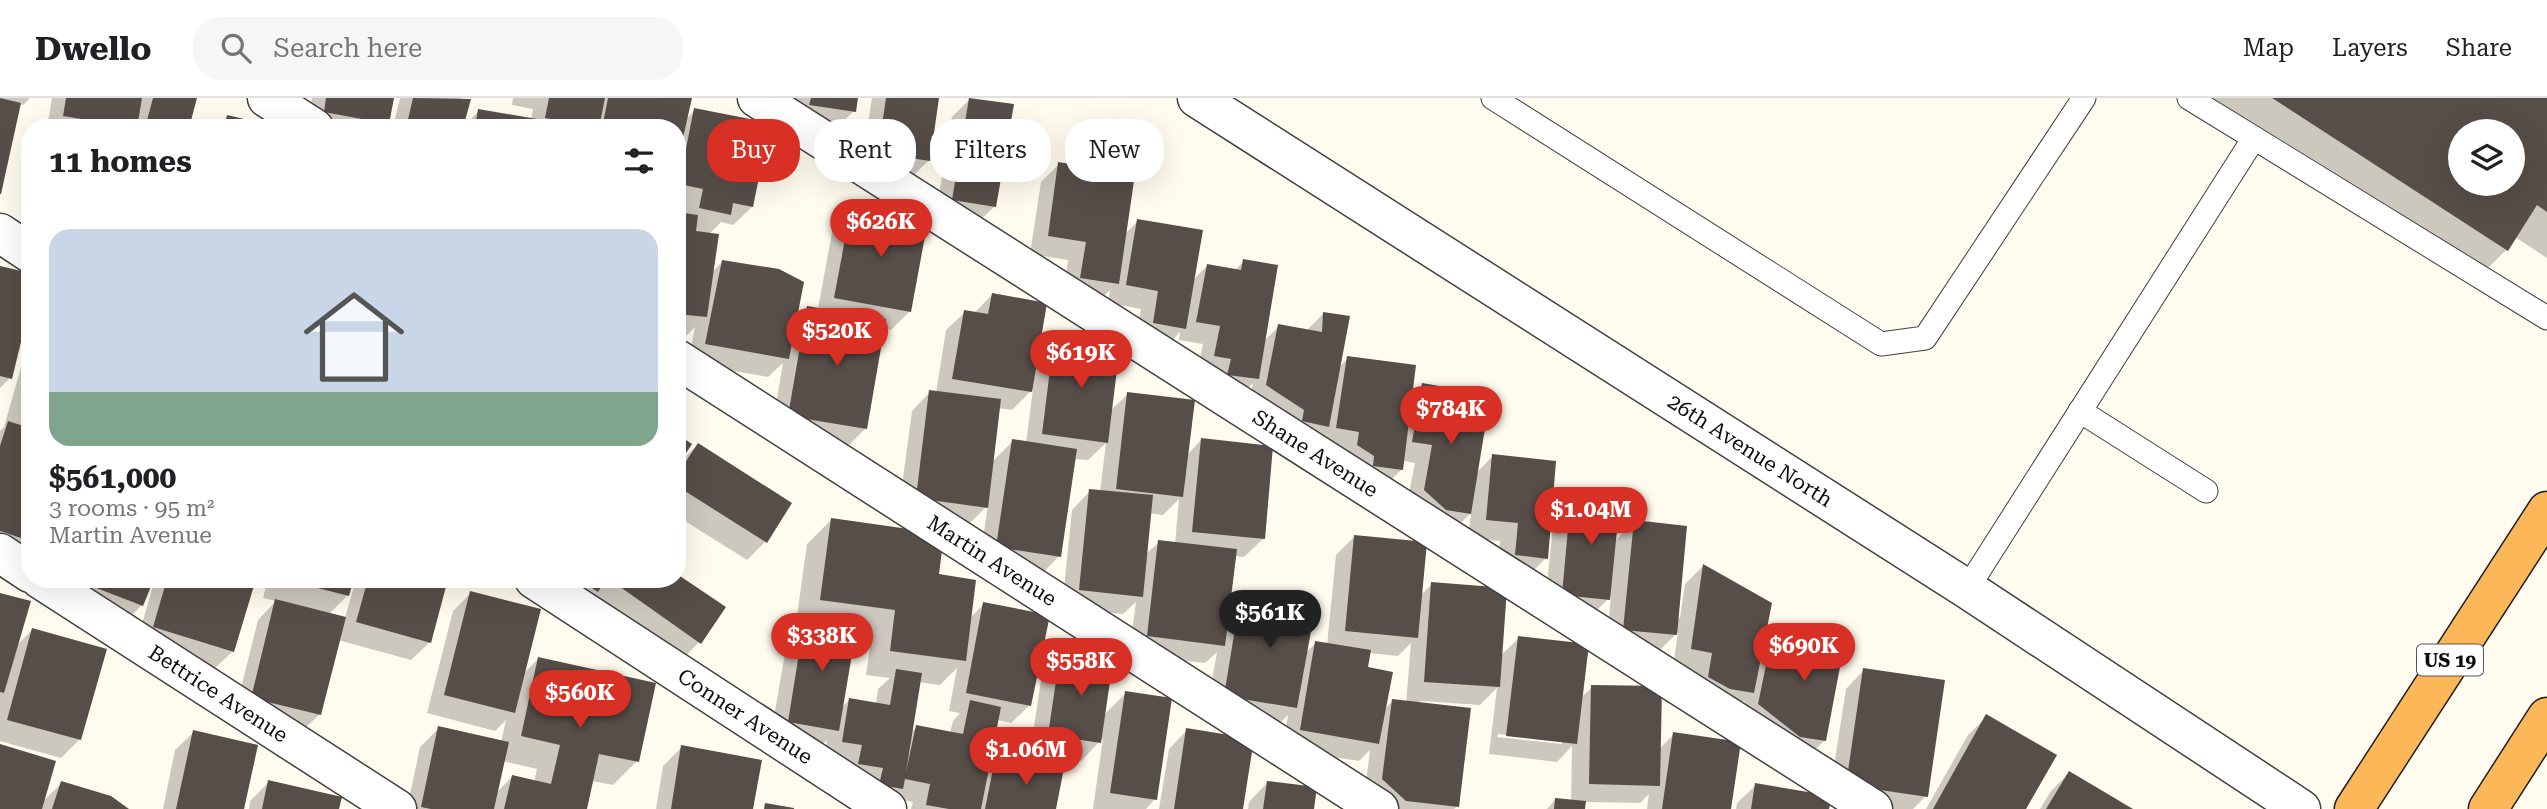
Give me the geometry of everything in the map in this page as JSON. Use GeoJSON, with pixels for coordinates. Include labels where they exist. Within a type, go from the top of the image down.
{"type":"FeatureCollection","features":[{"type":"Feature","properties":{"kind":"highway","name":"US 19"},"geometry":{"type":"LineString","coordinates":[[2354,809],[2547,510]]}},
{"type":"Feature","properties":{"kind":"highway"},"geometry":{"type":"LineString","coordinates":[[2488,809],[2547,717]]}},
{"type":"Feature","properties":{"kind":"street"},"geometry":{"type":"LineString","coordinates":[[267,98],[300,119]]}},
{"type":"Feature","properties":{"kind":"street","name":"Shane Avenue"},"geometry":{"type":"LineString","coordinates":[[757,98],[1873,809]]}},
{"type":"Feature","properties":{"kind":"street","name":"26th Avenue North"},"geometry":{"type":"LineString","coordinates":[[1197,98],[1966,589],[2301,809]]}},
{"type":"Feature","properties":{"kind":"street"},"geometry":{"type":"LineString","coordinates":[[0,233],[21,247]]}},
{"type":"Feature","properties":{"kind":"street","name":"Martin Avenue"},"geometry":{"type":"LineString","coordinates":[[686,365],[1379,809]]}},
{"type":"Feature","properties":{"kind":"street"},"geometry":{"type":"LineString","coordinates":[[0,553],[21,567]]}},
{"type":"Feature","properties":{"kind":"street","name":"Bettrice Avenue"},"geometry":{"type":"LineString","coordinates":[[54,588],[397,809]]}},
{"type":"Feature","properties":{"kind":"street","name":"Conner Avenue"},"geometry":{"type":"LineString","coordinates":[[548,588],[887,809]]}},
{"type":"Feature","properties":{"kind":"lane"},"geometry":{"type":"LineString","coordinates":[[1493,98],[1881,344],[1925,338],[2084,98]]}},
{"type":"Feature","properties":{"kind":"lane"},"geometry":{"type":"LineString","coordinates":[[2189,98],[2547,318]]}},
{"type":"Feature","properties":{"kind":"lane"},"geometry":{"type":"LineString","coordinates":[[1966,589],[2254,138]]}},
{"type":"Feature","properties":{"kind":"lane"},"geometry":{"type":"LineString","coordinates":[[2080,411],[2206,491]]}},
{"type":"Feature","properties":{"kind":"building"},"geometry":{"type":"Polygon","coordinates":[[[0,98],[21,103],[1,194],[0,194],[0,98]]]}},
{"type":"Feature","properties":{"kind":"building"},"geometry":{"type":"Polygon","coordinates":[[[66,98],[142,98],[138,119],[82,119],[63,116],[66,98]]]}},
{"type":"Feature","properties":{"kind":"building"},"geometry":{"type":"Polygon","coordinates":[[[153,98],[197,98],[191,119],[147,119],[153,98]]]}},
{"type":"Feature","properties":{"kind":"building"},"geometry":{"type":"Polygon","coordinates":[[[326,98],[394,98],[390,119],[362,119],[324,112],[326,98]]]}},
{"type":"Feature","properties":{"kind":"building"},"geometry":{"type":"Polygon","coordinates":[[[413,98],[471,99],[465,119],[408,119],[413,98]]]}},
{"type":"Feature","properties":{"kind":"building"},"geometry":{"type":"Polygon","coordinates":[[[549,98],[605,98],[601,119],[545,118],[549,98]]]}},
{"type":"Feature","properties":{"kind":"building"},"geometry":{"type":"Polygon","coordinates":[[[608,98],[692,98],[686,125],[686,119],[604,119],[608,98]]]}},
{"type":"Feature","properties":{"kind":"building"},"geometry":{"type":"Polygon","coordinates":[[[811,98],[858,98],[856,112],[809,105],[811,98]]]}},
{"type":"Feature","properties":{"kind":"building"},"geometry":{"type":"Polygon","coordinates":[[[886,98],[939,98],[936,119],[930,119],[930,161],[916,159],[916,119],[883,119],[886,98]]]}},
{"type":"Feature","properties":{"kind":"building"},"geometry":{"type":"Polygon","coordinates":[[[969,98],[1014,104],[1011,119],[966,119],[969,98]]]}},
{"type":"Feature","properties":{"kind":"building"},"geometry":{"type":"Polygon","coordinates":[[[2272,98],[2547,98],[2547,212],[2537,205],[2508,251],[2272,98]]]}},
{"type":"Feature","properties":{"kind":"building"},"geometry":{"type":"Polygon","coordinates":[[[694,108],[750,119],[707,119],[707,182],[758,182],[753,207],[733,203],[731,215],[699,208],[703,189],[686,185],[686,149],[694,108]]]}},
{"type":"Feature","properties":{"kind":"building"},"geometry":{"type":"Polygon","coordinates":[[[478,109],[537,119],[476,119],[478,109]]]}},
{"type":"Feature","properties":{"kind":"building"},"geometry":{"type":"Polygon","coordinates":[[[227,115],[244,119],[226,119],[227,115]]]}},
{"type":"Feature","properties":{"kind":"building"},"geometry":{"type":"Polygon","coordinates":[[[1058,162],[1065,163],[1065,182],[1134,182],[1119,284],[1080,278],[1086,242],[1048,236],[1058,162]]]}},
{"type":"Feature","properties":{"kind":"building"},"geometry":{"type":"Polygon","coordinates":[[[955,182],[1000,182],[996,207],[952,200],[955,182]]]}},
{"type":"Feature","properties":{"kind":"building"},"geometry":{"type":"Polygon","coordinates":[[[851,207],[928,220],[911,312],[834,298],[851,207]]]}},
{"type":"Feature","properties":{"kind":"building"},"geometry":{"type":"Polygon","coordinates":[[[686,213],[698,215],[696,231],[719,234],[707,317],[686,315],[686,213]]]}},
{"type":"Feature","properties":{"kind":"building"},"geometry":{"type":"Polygon","coordinates":[[[1137,219],[1203,230],[1186,329],[1153,323],[1158,291],[1126,285],[1137,219]]]}},
{"type":"Feature","properties":{"kind":"building"},"geometry":{"type":"Polygon","coordinates":[[[1243,259],[1278,265],[1259,379],[1227,375],[1231,359],[1214,356],[1220,326],[1196,322],[1207,264],[1241,270],[1243,259]]]}},
{"type":"Feature","properties":{"kind":"building"},"geometry":{"type":"Polygon","coordinates":[[[722,260],[779,269],[804,282],[789,359],[705,344],[722,260]]]}},
{"type":"Feature","properties":{"kind":"building"},"geometry":{"type":"Polygon","coordinates":[[[0,266],[21,271],[21,342],[12,379],[0,376],[0,266]]]}},
{"type":"Feature","properties":{"kind":"building"},"geometry":{"type":"Polygon","coordinates":[[[992,293],[1047,303],[1032,392],[952,379],[964,310],[988,314],[992,293]]]}},
{"type":"Feature","properties":{"kind":"building"},"geometry":{"type":"Polygon","coordinates":[[[807,306],[886,319],[867,429],[788,416],[807,306]]]}},
{"type":"Feature","properties":{"kind":"building"},"geometry":{"type":"Polygon","coordinates":[[[1323,312],[1350,316],[1329,427],[1302,421],[1304,410],[1266,385],[1278,324],[1322,332],[1323,312]]]}},
{"type":"Feature","properties":{"kind":"building"},"geometry":{"type":"Polygon","coordinates":[[[1054,337],[1120,345],[1108,443],[1042,434],[1054,337]]]}},
{"type":"Feature","properties":{"kind":"building"},"geometry":{"type":"Polygon","coordinates":[[[1347,356],[1416,365],[1403,470],[1373,466],[1374,456],[1357,445],[1359,432],[1336,428],[1347,356]]]}},
{"type":"Feature","properties":{"kind":"building"},"geometry":{"type":"Polygon","coordinates":[[[1422,383],[1445,387],[1444,397],[1489,404],[1471,514],[1446,510],[1424,490],[1432,445],[1412,442],[1422,383]]]}},
{"type":"Feature","properties":{"kind":"building"},"geometry":{"type":"Polygon","coordinates":[[[929,390],[1001,399],[988,508],[916,498],[929,390]]]}},
{"type":"Feature","properties":{"kind":"building"},"geometry":{"type":"Polygon","coordinates":[[[1127,392],[1195,400],[1183,497],[1116,489],[1127,392]]]}},
{"type":"Feature","properties":{"kind":"building"},"geometry":{"type":"Polygon","coordinates":[[[8,421],[21,425],[21,538],[0,531],[0,446],[8,421]]]}},
{"type":"Feature","properties":{"kind":"building"},"geometry":{"type":"Polygon","coordinates":[[[1201,438],[1273,446],[1265,539],[1192,532],[1201,438]]]}},
{"type":"Feature","properties":{"kind":"building"},"geometry":{"type":"Polygon","coordinates":[[[1012,439],[1077,449],[1061,557],[996,547],[1012,439]]]}},
{"type":"Feature","properties":{"kind":"building"},"geometry":{"type":"Polygon","coordinates":[[[686,440],[692,444],[686,453],[686,440]]]}},
{"type":"Feature","properties":{"kind":"building"},"geometry":{"type":"Polygon","coordinates":[[[698,443],[792,503],[767,543],[686,492],[686,461],[698,443]]]}},
{"type":"Feature","properties":{"kind":"building"},"geometry":{"type":"Polygon","coordinates":[[[1492,454],[1556,461],[1548,559],[1515,555],[1518,523],[1486,520],[1492,454]]]}},
{"type":"Feature","properties":{"kind":"building"},"geometry":{"type":"Polygon","coordinates":[[[1089,489],[1153,495],[1143,597],[1079,590],[1089,489]]]}},
{"type":"Feature","properties":{"kind":"building"},"geometry":{"type":"Polygon","coordinates":[[[1571,495],[1620,500],[1610,600],[1562,595],[1571,495]]]}},
{"type":"Feature","properties":{"kind":"building"},"geometry":{"type":"Polygon","coordinates":[[[831,518],[944,534],[939,574],[976,580],[966,661],[890,651],[895,610],[820,600],[831,518]]]}},
{"type":"Feature","properties":{"kind":"building"},"geometry":{"type":"Polygon","coordinates":[[[1634,520],[1687,526],[1677,635],[1623,630],[1634,520]]]}},
{"type":"Feature","properties":{"kind":"building"},"geometry":{"type":"Polygon","coordinates":[[[1354,535],[1427,542],[1418,638],[1345,631],[1354,535]]]}},
{"type":"Feature","properties":{"kind":"building"},"geometry":{"type":"Polygon","coordinates":[[[1158,540],[1237,549],[1225,646],[1147,636],[1158,540]]]}},
{"type":"Feature","properties":{"kind":"building"},"geometry":{"type":"Polygon","coordinates":[[[1703,564],[1772,603],[1754,693],[1730,689],[1708,677],[1712,653],[1691,649],[1703,564]]]}},
{"type":"Feature","properties":{"kind":"building"},"geometry":{"type":"Polygon","coordinates":[[[686,580],[726,607],[701,644],[622,588],[686,588],[686,580]]]}},
{"type":"Feature","properties":{"kind":"building"},"geometry":{"type":"Polygon","coordinates":[[[1431,582],[1507,588],[1500,687],[1424,682],[1431,582]]]}},
{"type":"Feature","properties":{"kind":"building"},"geometry":{"type":"Polygon","coordinates":[[[96,588],[150,588],[143,606],[96,588]]]}},
{"type":"Feature","properties":{"kind":"building"},"geometry":{"type":"Polygon","coordinates":[[[164,588],[253,588],[234,652],[153,627],[164,588]]]}},
{"type":"Feature","properties":{"kind":"building"},"geometry":{"type":"Polygon","coordinates":[[[317,588],[351,588],[349,596],[317,588]]]}},
{"type":"Feature","properties":{"kind":"building"},"geometry":{"type":"Polygon","coordinates":[[[365,588],[446,588],[431,643],[356,622],[365,588]]]}},
{"type":"Feature","properties":{"kind":"building"},"geometry":{"type":"Polygon","coordinates":[[[470,591],[541,609],[515,713],[444,695],[470,591]]]}},
{"type":"Feature","properties":{"kind":"building"},"geometry":{"type":"Polygon","coordinates":[[[1241,592],[1316,604],[1297,708],[1224,696],[1241,592]]]}},
{"type":"Feature","properties":{"kind":"building"},"geometry":{"type":"Polygon","coordinates":[[[0,593],[31,601],[4,693],[0,692],[0,593]]]}},
{"type":"Feature","properties":{"kind":"building"},"geometry":{"type":"Polygon","coordinates":[[[275,599],[346,617],[321,715],[251,698],[275,599]]]}},
{"type":"Feature","properties":{"kind":"building"},"geometry":{"type":"Polygon","coordinates":[[[983,602],[1050,615],[1031,706],[966,693],[983,602]]]}},
{"type":"Feature","properties":{"kind":"building"},"geometry":{"type":"Polygon","coordinates":[[[805,616],[857,625],[839,731],[788,722],[805,616]]]}},
{"type":"Feature","properties":{"kind":"building"},"geometry":{"type":"Polygon","coordinates":[[[32,628],[107,649],[81,740],[7,720],[32,628]]]}},
{"type":"Feature","properties":{"kind":"building"},"geometry":{"type":"Polygon","coordinates":[[[1814,628],[1846,635],[1826,741],[1800,737],[1758,704],[1771,641],[1800,647],[1802,635],[1811,637],[1814,628]]]}},
{"type":"Feature","properties":{"kind":"building"},"geometry":{"type":"Polygon","coordinates":[[[1518,636],[1589,644],[1577,744],[1506,736],[1518,636]]]}},
{"type":"Feature","properties":{"kind":"building"},"geometry":{"type":"Polygon","coordinates":[[[1315,641],[1371,650],[1368,667],[1393,672],[1379,744],[1300,730],[1315,641]]]}},
{"type":"Feature","properties":{"kind":"building"},"geometry":{"type":"Polygon","coordinates":[[[1060,654],[1113,661],[1101,743],[1048,735],[1060,654]]]}},
{"type":"Feature","properties":{"kind":"building"},"geometry":{"type":"Polygon","coordinates":[[[538,657],[656,683],[639,762],[599,754],[587,809],[504,809],[512,775],[551,784],[560,745],[521,736],[538,657]]]}},
{"type":"Feature","properties":{"kind":"building"},"geometry":{"type":"Polygon","coordinates":[[[1863,668],[1945,680],[1928,797],[1846,785],[1863,668]]]}},
{"type":"Feature","properties":{"kind":"building"},"geometry":{"type":"Polygon","coordinates":[[[896,669],[922,673],[906,772],[916,725],[963,734],[970,700],[1001,707],[981,809],[949,809],[926,805],[930,784],[905,779],[903,789],[879,785],[883,768],[858,764],[862,745],[842,742],[849,698],[890,705],[896,669]]]}},
{"type":"Feature","properties":{"kind":"building"},"geometry":{"type":"Polygon","coordinates":[[[1591,685],[1662,686],[1660,786],[1589,784],[1591,685]]]}},
{"type":"Feature","properties":{"kind":"building"},"geometry":{"type":"Polygon","coordinates":[[[1125,691],[1172,698],[1157,800],[1110,793],[1125,691]]]}},
{"type":"Feature","properties":{"kind":"building"},"geometry":{"type":"Polygon","coordinates":[[[1392,699],[1471,708],[1459,807],[1406,801],[1382,779],[1392,699]]]}},
{"type":"Feature","properties":{"kind":"building"},"geometry":{"type":"Polygon","coordinates":[[[1986,714],[2057,755],[2026,809],[1933,809],[1986,714]]]}},
{"type":"Feature","properties":{"kind":"building"},"geometry":{"type":"Polygon","coordinates":[[[438,726],[509,742],[494,809],[421,807],[438,726]]]}},
{"type":"Feature","properties":{"kind":"building"},"geometry":{"type":"Polygon","coordinates":[[[1186,728],[1254,739],[1243,809],[1174,809],[1186,728]]]}},
{"type":"Feature","properties":{"kind":"building"},"geometry":{"type":"Polygon","coordinates":[[[193,730],[258,745],[244,809],[176,809],[193,730]]]}},
{"type":"Feature","properties":{"kind":"building"},"geometry":{"type":"Polygon","coordinates":[[[1673,732],[1741,742],[1731,809],[1662,809],[1673,732]]]}},
{"type":"Feature","properties":{"kind":"building"},"geometry":{"type":"Polygon","coordinates":[[[0,744],[56,761],[42,809],[0,809],[0,744]]]}},
{"type":"Feature","properties":{"kind":"building"},"geometry":{"type":"Polygon","coordinates":[[[681,745],[762,760],[753,809],[671,809],[681,745]]]}},
{"type":"Feature","properties":{"kind":"building"},"geometry":{"type":"Polygon","coordinates":[[[1043,758],[1065,763],[1056,809],[985,809],[994,764],[1040,772],[1043,758]]]}},
{"type":"Feature","properties":{"kind":"building"},"geometry":{"type":"Polygon","coordinates":[[[2069,771],[2133,809],[2046,809],[2069,771]]]}},
{"type":"Feature","properties":{"kind":"building"},"geometry":{"type":"Polygon","coordinates":[[[268,780],[342,797],[339,809],[262,809],[268,780]]]}},
{"type":"Feature","properties":{"kind":"building"},"geometry":{"type":"Polygon","coordinates":[[[61,781],[111,796],[129,809],[52,809],[61,781]]]}},
{"type":"Feature","properties":{"kind":"building"},"geometry":{"type":"Polygon","coordinates":[[[1267,781],[1317,787],[1314,809],[1263,809],[1267,781]]]}},
{"type":"Feature","properties":{"kind":"building"},"geometry":{"type":"Polygon","coordinates":[[[1755,783],[1832,796],[1829,809],[1751,809],[1755,783]]]}},
{"type":"Feature","properties":{"kind":"building"},"geometry":{"type":"Polygon","coordinates":[[[1555,798],[1586,801],[1585,809],[1554,809],[1555,798]]]}},
{"type":"Feature","properties":{"kind":"building"},"geometry":{"type":"Polygon","coordinates":[[[765,803],[794,808],[794,809],[764,809],[765,803]]]}}]}
